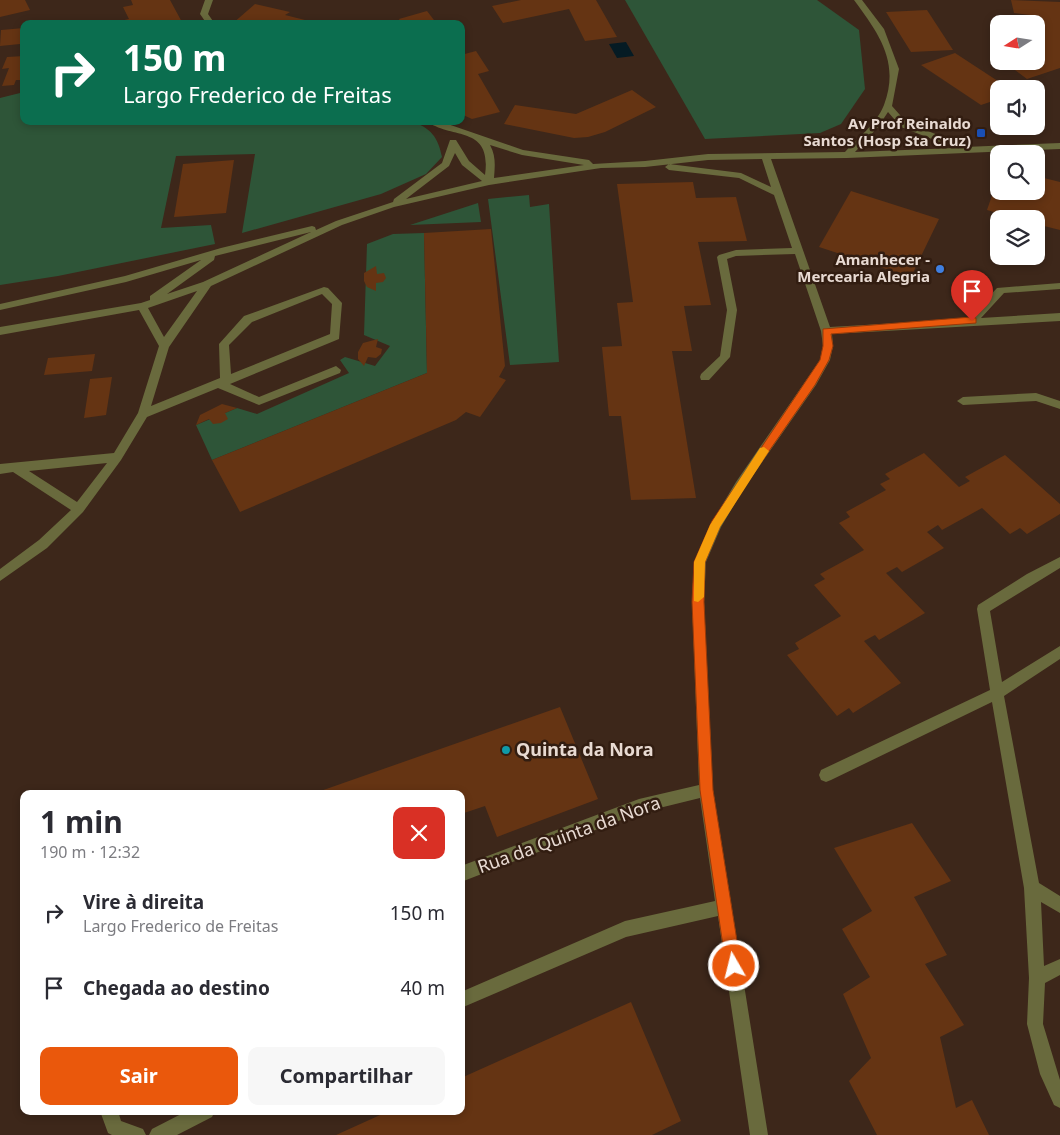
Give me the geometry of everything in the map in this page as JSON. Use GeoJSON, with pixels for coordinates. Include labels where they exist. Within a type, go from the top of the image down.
{"type":"FeatureCollection","features":[{"type":"Feature","properties":{"kind":"street"},"geometry":{"type":"LineString","coordinates":[[208,20],[204,14],[209,0]]}},
{"type":"Feature","properties":{"kind":"street"},"geometry":{"type":"LineString","coordinates":[[847,155],[875,125],[888,106],[895,69],[880,30],[858,0]]}},
{"type":"Feature","properties":{"kind":"street"},"geometry":{"type":"LineString","coordinates":[[888,106],[904,125],[927,136],[970,150]]}},
{"type":"Feature","properties":{"kind":"street"},"geometry":{"type":"LineString","coordinates":[[437,125],[448,134],[465,164],[489,182]]}},
{"type":"Feature","properties":{"kind":"street"},"geometry":{"type":"LineString","coordinates":[[443,125],[467,132],[488,146],[493,163],[489,182]]}},
{"type":"Feature","properties":{"kind":"street"},"geometry":{"type":"LineString","coordinates":[[479,139],[522,152],[602,165]]}},
{"type":"Feature","properties":{"kind":"street"},"geometry":{"type":"LineString","coordinates":[[391,205],[446,164],[454,144]]}},
{"type":"Feature","properties":{"kind":"street"},"geometry":{"type":"LineString","coordinates":[[0,331],[142,306],[207,284],[339,223],[391,205],[489,182],[602,165],[645,164],[708,157],[847,155],[1060,146]]}},
{"type":"Feature","properties":{"kind":"street"},"geometry":{"type":"LineString","coordinates":[[759,1135],[706,790],[698,602],[700,562],[716,525],[735,492],[812,382],[824,360],[828,346],[826,331],[765,155]]}},
{"type":"Feature","properties":{"kind":"street"},"geometry":{"type":"LineString","coordinates":[[645,164],[741,176],[779,194]]}},
{"type":"Feature","properties":{"kind":"street"},"geometry":{"type":"LineString","coordinates":[[0,307],[126,279],[221,251],[339,223]]}},
{"type":"Feature","properties":{"kind":"street"},"geometry":{"type":"LineString","coordinates":[[142,306],[221,251]]}},
{"type":"Feature","properties":{"kind":"street"},"geometry":{"type":"LineString","coordinates":[[705,377],[725,357],[732,310],[722,257],[736,253],[799,251]]}},
{"type":"Feature","properties":{"kind":"street"},"geometry":{"type":"LineString","coordinates":[[0,576],[43,544],[79,509],[117,457],[143,414],[164,346],[207,284]]}},
{"type":"Feature","properties":{"kind":"street"},"geometry":{"type":"LineString","coordinates":[[972,321],[1001,290],[1060,286]]}},
{"type":"Feature","properties":{"kind":"street"},"geometry":{"type":"LineString","coordinates":[[143,414],[222,383],[335,336],[337,303],[324,290],[248,319],[224,344],[222,383]]}},
{"type":"Feature","properties":{"kind":"street"},"geometry":{"type":"LineString","coordinates":[[142,306],[164,346]]}},
{"type":"Feature","properties":{"kind":"street"},"geometry":{"type":"LineString","coordinates":[[826,331],[1060,317]]}},
{"type":"Feature","properties":{"kind":"street"},"geometry":{"type":"LineString","coordinates":[[222,383],[259,400],[336,370]]}},
{"type":"Feature","properties":{"kind":"street"},"geometry":{"type":"LineString","coordinates":[[963,402],[1036,396],[1060,405]]}},
{"type":"Feature","properties":{"kind":"street"},"geometry":{"type":"LineString","coordinates":[[0,469],[117,457]]}},
{"type":"Feature","properties":{"kind":"street"},"geometry":{"type":"LineString","coordinates":[[16,468],[79,509]]}},
{"type":"Feature","properties":{"kind":"street"},"geometry":{"type":"LineString","coordinates":[[1060,562],[983,609],[1032,888],[1037,978],[1035,1024],[1048,1074],[1060,1099]]}},
{"type":"Feature","properties":{"kind":"street"},"geometry":{"type":"LineString","coordinates":[[826,775],[997,693],[1060,652]]}},
{"type":"Feature","properties":{"kind":"street","name":"Rua da Quinta da Nora"},"geometry":{"type":"LineString","coordinates":[[465,872],[639,806],[706,790]]}},
{"type":"Feature","properties":{"kind":"street"},"geometry":{"type":"LineString","coordinates":[[1032,888],[1060,904]]}},
{"type":"Feature","properties":{"kind":"street"},"geometry":{"type":"LineString","coordinates":[[465,998],[625,929],[725,907]]}},
{"type":"Feature","properties":{"kind":"street"},"geometry":{"type":"LineString","coordinates":[[1037,978],[1060,967]]}},
{"type":"Feature","properties":{"kind":"street"},"geometry":{"type":"LineString","coordinates":[[110,1115],[114,1127],[137,1135]]}},
{"type":"Feature","properties":{"kind":"street"},"geometry":{"type":"LineString","coordinates":[[158,1135],[198,1115]]}},
{"type":"Feature","properties":{"kind":"green space"},"geometry":{"type":"Polygon","coordinates":[[[625,0],[817,0],[859,30],[865,89],[841,124],[820,133],[705,139],[625,0]]]}},
{"type":"Feature","properties":{"kind":"green space"},"geometry":{"type":"Polygon","coordinates":[[[20,93],[20,125],[420,125],[429,130],[436,139],[442,157],[426,174],[381,194],[242,233],[255,154],[176,156],[161,228],[211,225],[215,244],[58,276],[0,285],[0,98],[20,93]]]}},
{"type":"Feature","properties":{"kind":"green space"},"geometry":{"type":"Polygon","coordinates":[[[529,195],[530,207],[549,204],[559,362],[510,365],[488,199],[529,195]]]}},
{"type":"Feature","properties":{"kind":"green space"},"geometry":{"type":"Polygon","coordinates":[[[478,203],[481,222],[410,225],[478,203]]]}},
{"type":"Feature","properties":{"kind":"green space"},"geometry":{"type":"Polygon","coordinates":[[[424,233],[427,373],[212,460],[196,425],[237,408],[257,414],[349,373],[340,360],[345,357],[375,366],[390,346],[364,335],[367,244],[393,234],[424,233]]]}},
{"type":"Feature","properties":{"kind":"water"},"geometry":{"type":"Polygon","coordinates":[[[626,42],[634,56],[617,58],[609,44],[626,42]]]}},
{"type":"Feature","properties":{"kind":"building"},"geometry":{"type":"Polygon","coordinates":[[[0,0],[25,0],[30,10],[0,17],[0,0]]]}},
{"type":"Feature","properties":{"kind":"building"},"geometry":{"type":"Polygon","coordinates":[[[131,0],[170,0],[181,20],[124,20],[129,19],[123,7],[133,5],[131,0]]]}},
{"type":"Feature","properties":{"kind":"building"},"geometry":{"type":"Polygon","coordinates":[[[521,0],[596,0],[617,37],[585,41],[569,9],[503,23],[492,6],[521,0]]]}},
{"type":"Feature","properties":{"kind":"building"},"geometry":{"type":"Polygon","coordinates":[[[1011,0],[1060,2],[1060,68],[1027,79],[1015,70],[1045,70],[1045,15],[1014,13],[1011,0]]]}},
{"type":"Feature","properties":{"kind":"building"},"geometry":{"type":"Polygon","coordinates":[[[255,4],[290,12],[285,15],[305,20],[237,20],[255,4]]]}},
{"type":"Feature","properties":{"kind":"building"},"geometry":{"type":"Polygon","coordinates":[[[927,10],[953,50],[911,52],[886,12],[927,10]]]}},
{"type":"Feature","properties":{"kind":"building"},"geometry":{"type":"Polygon","coordinates":[[[427,11],[434,20],[400,20],[427,11]]]}},
{"type":"Feature","properties":{"kind":"building"},"geometry":{"type":"Polygon","coordinates":[[[20,28],[20,44],[0,46],[1,30],[20,28]]]}},
{"type":"Feature","properties":{"kind":"building"},"geometry":{"type":"Polygon","coordinates":[[[476,51],[489,71],[478,74],[500,112],[472,119],[465,116],[465,54],[476,51]]]}},
{"type":"Feature","properties":{"kind":"building"},"geometry":{"type":"Polygon","coordinates":[[[955,53],[996,80],[990,80],[990,102],[981,105],[921,65],[955,53]]]}},
{"type":"Feature","properties":{"kind":"building"},"geometry":{"type":"Polygon","coordinates":[[[20,56],[20,80],[16,80],[14,85],[2,86],[9,68],[2,69],[7,57],[20,56]]]}},
{"type":"Feature","properties":{"kind":"building"},"geometry":{"type":"Polygon","coordinates":[[[632,90],[656,107],[605,132],[588,137],[574,138],[504,124],[515,105],[576,114],[632,90]]]}},
{"type":"Feature","properties":{"kind":"building"},"geometry":{"type":"Polygon","coordinates":[[[234,160],[226,213],[174,217],[183,164],[234,160]]]}},
{"type":"Feature","properties":{"kind":"building"},"geometry":{"type":"Polygon","coordinates":[[[1045,178],[1060,182],[1060,230],[1045,226],[1045,210],[987,210],[990,200],[1045,200],[1045,178]]]}},
{"type":"Feature","properties":{"kind":"building"},"geometry":{"type":"Polygon","coordinates":[[[693,182],[696,198],[736,197],[747,241],[698,242],[711,305],[684,306],[692,351],[672,351],[696,498],[631,500],[621,416],[609,416],[602,347],[622,346],[617,303],[633,302],[617,184],[693,182]]]}},
{"type":"Feature","properties":{"kind":"building"},"geometry":{"type":"Polygon","coordinates":[[[851,191],[939,219],[911,277],[819,247],[851,191]]]}},
{"type":"Feature","properties":{"kind":"building"},"geometry":{"type":"Polygon","coordinates":[[[491,229],[505,366],[499,377],[506,380],[480,417],[466,412],[456,420],[240,512],[212,460],[427,373],[424,233],[491,229]]]}},
{"type":"Feature","properties":{"kind":"building"},"geometry":{"type":"Polygon","coordinates":[[[376,266],[377,274],[384,273],[386,278],[383,282],[376,283],[376,291],[367,287],[364,281],[364,273],[376,266]]]}},
{"type":"Feature","properties":{"kind":"building"},"geometry":{"type":"Polygon","coordinates":[[[378,339],[376,347],[382,349],[381,354],[376,358],[368,357],[364,366],[358,359],[358,352],[363,343],[378,339]]]}},
{"type":"Feature","properties":{"kind":"building"},"geometry":{"type":"Polygon","coordinates":[[[95,354],[92,371],[44,375],[48,358],[95,354]]]}},
{"type":"Feature","properties":{"kind":"building"},"geometry":{"type":"Polygon","coordinates":[[[112,377],[106,415],[84,418],[90,379],[112,377]]]}},
{"type":"Feature","properties":{"kind":"building"},"geometry":{"type":"Polygon","coordinates":[[[222,404],[237,408],[225,413],[228,419],[221,423],[213,424],[209,419],[196,425],[200,415],[222,404]]]}},
{"type":"Feature","properties":{"kind":"building"},"geometry":{"type":"Polygon","coordinates":[[[924,453],[959,487],[970,481],[965,477],[1005,455],[1060,504],[1060,514],[1027,534],[1020,528],[1010,534],[982,508],[942,530],[938,525],[927,532],[944,548],[902,572],[897,567],[886,573],[925,613],[879,640],[875,635],[864,641],[901,683],[853,713],[849,708],[837,716],[787,655],[799,649],[795,643],[841,616],[814,585],[825,579],[820,574],[864,550],[839,523],[850,517],[846,512],[886,490],[880,484],[890,479],[885,474],[924,453]]]}},
{"type":"Feature","properties":{"kind":"building","name":"Quinta da Nora"},"geometry":{"type":"Polygon","coordinates":[[[560,707],[598,799],[497,837],[485,806],[465,813],[465,790],[323,790],[560,707]]]}},
{"type":"Feature","properties":{"kind":"building"},"geometry":{"type":"Polygon","coordinates":[[[912,823],[951,881],[914,897],[947,955],[925,964],[964,1025],[940,1037],[956,1108],[972,1100],[989,1135],[877,1135],[849,1081],[871,1058],[843,994],[870,977],[842,929],[872,911],[834,848],[912,823]]]}},
{"type":"Feature","properties":{"kind":"building"},"geometry":{"type":"Polygon","coordinates":[[[631,1002],[681,1121],[652,1135],[336,1135],[380,1115],[465,1115],[465,1076],[631,1002]]]}},
{"type":"Feature","properties":{"kind":"slow traffic"},"geometry":{"type":"LineString","coordinates":[[698,597],[700,562],[716,525],[740,484],[764,451]]}},
{"type":"Feature","properties":{"kind":"place","name":"Av Prof Reinaldo Santos (Hosp Sta Cruz)"},"geometry":{"type":"Point","coordinates":[981,133]}},
{"type":"Feature","properties":{"kind":"place","name":"Amanhecer - Mercearia Alegria"},"geometry":{"type":"Point","coordinates":[940,269]}},
{"type":"Feature","properties":{"kind":"place","name":"Quinta da Nora"},"geometry":{"type":"Point","coordinates":[506,750]}},
{"type":"Feature","properties":{"kind":"route"},"geometry":{"type":"LineString","coordinates":[[734,966],[706,790],[698,602],[700,562],[716,525],[740,484],[812,382],[824,360],[828,346],[826,331],[893,328],[972,321]]}}]}
